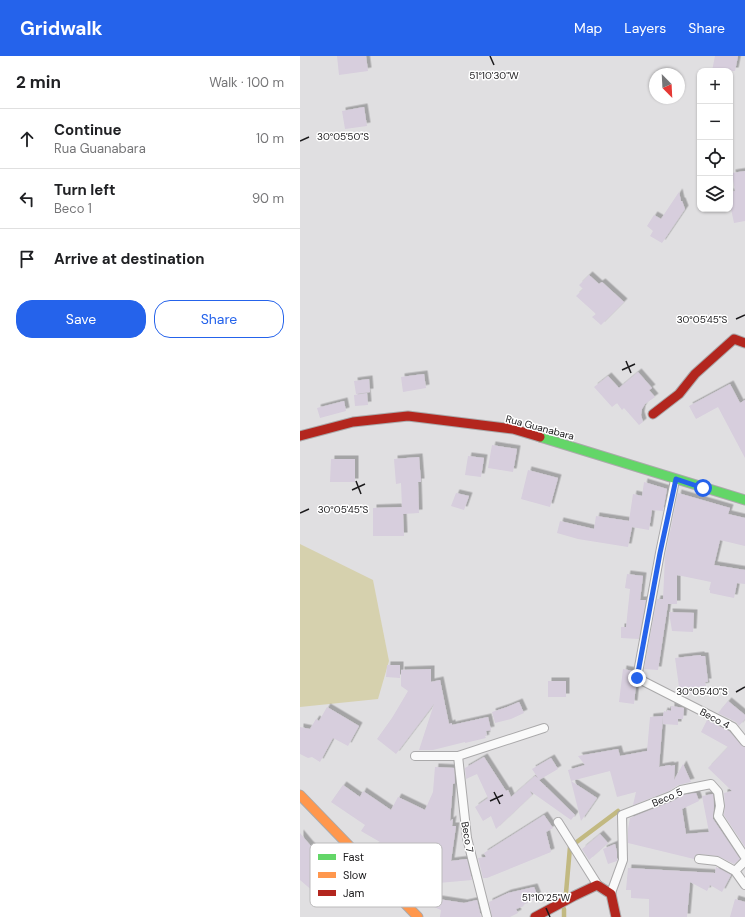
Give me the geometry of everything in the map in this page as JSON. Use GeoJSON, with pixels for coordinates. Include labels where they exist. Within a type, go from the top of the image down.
{"type":"FeatureCollection","features":[{"type":"Feature","properties":{"kind":"street"},"geometry":{"type":"LineString","coordinates":[[653,414],[679,394],[695,374],[734,339],[745,343]]}},
{"type":"Feature","properties":{"kind":"street","name":"Rua Guanabara"},"geometry":{"type":"LineString","coordinates":[[300,436],[353,422],[408,416],[513,430],[745,500]]}},
{"type":"Feature","properties":{"kind":"street"},"geometry":{"type":"LineString","coordinates":[[300,795],[346,843]]}},
{"type":"Feature","properties":{"kind":"street"},"geometry":{"type":"LineString","coordinates":[[535,917],[597,885],[611,894],[616,917]]}},
{"type":"Feature","properties":{"kind":"street"},"geometry":{"type":"LineString","coordinates":[[408,907],[418,917]]}},
{"type":"Feature","properties":{"kind":"lane","name":"Beco 4"},"geometry":{"type":"LineString","coordinates":[[676,479],[660,553],[637,678],[733,727],[745,742]]}},
{"type":"Feature","properties":{"kind":"lane"},"geometry":{"type":"LineString","coordinates":[[414,756],[458,756],[544,728]]}},
{"type":"Feature","properties":{"kind":"lane","name":"Beco 7"},"geometry":{"type":"LineString","coordinates":[[458,756],[467,838],[487,917]]}},
{"type":"Feature","properties":{"kind":"lane","name":"Beco 5"},"geometry":{"type":"LineString","coordinates":[[611,894],[623,860],[622,815],[671,796],[681,790],[711,784],[718,792],[720,806],[718,816],[745,857]]}},
{"type":"Feature","properties":{"kind":"lane"},"geometry":{"type":"LineString","coordinates":[[558,822],[597,885]]}},
{"type":"Feature","properties":{"kind":"lane"},"geometry":{"type":"LineString","coordinates":[[699,859],[717,861],[735,871],[745,885]]}},
{"type":"Feature","properties":{"kind":"lane"},"geometry":{"type":"LineString","coordinates":[[735,871],[745,861]]}},
{"type":"Feature","properties":{"kind":"shaded area"},"geometry":{"type":"Polygon","coordinates":[[[300,544],[373,580],[389,661],[378,699],[300,707],[300,544]]]}},
{"type":"Feature","properties":{"kind":"building"},"geometry":{"type":"Polygon","coordinates":[[[337,56],[366,56],[368,71],[339,75],[337,56]]]}},
{"type":"Feature","properties":{"kind":"building"},"geometry":{"type":"Polygon","coordinates":[[[715,56],[738,56],[735,71],[733,71],[733,68],[713,68],[715,56]]]}},
{"type":"Feature","properties":{"kind":"building"},"geometry":{"type":"Polygon","coordinates":[[[364,107],[367,126],[345,129],[342,111],[364,107]]]}},
{"type":"Feature","properties":{"kind":"building"},"geometry":{"type":"Polygon","coordinates":[[[745,171],[745,221],[734,223],[732,212],[733,212],[733,191],[735,191],[733,173],[745,171]]]}},
{"type":"Feature","properties":{"kind":"building"},"geometry":{"type":"Polygon","coordinates":[[[679,192],[685,209],[662,243],[650,236],[653,231],[647,226],[654,215],[661,219],[679,192]]]}},
{"type":"Feature","properties":{"kind":"building"},"geometry":{"type":"Polygon","coordinates":[[[589,275],[599,284],[602,282],[624,302],[601,325],[592,317],[596,314],[576,296],[583,289],[579,285],[589,275]]]}},
{"type":"Feature","properties":{"kind":"building"},"geometry":{"type":"Polygon","coordinates":[[[638,372],[652,388],[649,390],[655,397],[645,404],[642,409],[641,415],[643,422],[639,425],[624,408],[622,410],[617,403],[612,407],[594,387],[608,376],[619,388],[638,372]]]}},
{"type":"Feature","properties":{"kind":"building"},"geometry":{"type":"Polygon","coordinates":[[[424,374],[426,388],[403,392],[401,377],[424,374]]]}},
{"type":"Feature","properties":{"kind":"building"},"geometry":{"type":"Polygon","coordinates":[[[369,379],[370,392],[356,394],[354,381],[369,379]]]}},
{"type":"Feature","properties":{"kind":"building"},"geometry":{"type":"Polygon","coordinates":[[[730,384],[740,403],[745,400],[745,458],[718,407],[696,419],[689,406],[730,384]]]}},
{"type":"Feature","properties":{"kind":"building"},"geometry":{"type":"Polygon","coordinates":[[[367,393],[368,405],[355,406],[354,395],[367,393]]]}},
{"type":"Feature","properties":{"kind":"building"},"geometry":{"type":"Polygon","coordinates":[[[344,401],[346,411],[320,418],[317,408],[344,401]]]}},
{"type":"Feature","properties":{"kind":"building"},"geometry":{"type":"Polygon","coordinates":[[[492,445],[517,449],[513,472],[488,468],[492,445]]]}},
{"type":"Feature","properties":{"kind":"building"},"geometry":{"type":"Polygon","coordinates":[[[468,456],[484,458],[481,477],[465,475],[468,456]]]}},
{"type":"Feature","properties":{"kind":"building"},"geometry":{"type":"Polygon","coordinates":[[[419,457],[421,482],[418,482],[419,513],[403,514],[404,536],[373,536],[373,508],[402,507],[401,483],[396,484],[394,459],[419,457]]]}},
{"type":"Feature","properties":{"kind":"building"},"geometry":{"type":"Polygon","coordinates":[[[331,459],[355,459],[355,482],[330,482],[331,459]]]}},
{"type":"Feature","properties":{"kind":"building"},"geometry":{"type":"Polygon","coordinates":[[[528,470],[558,478],[550,507],[521,499],[528,470]]]}},
{"type":"Feature","properties":{"kind":"building"},"geometry":{"type":"Polygon","coordinates":[[[644,482],[667,489],[663,511],[652,510],[649,530],[632,527],[628,547],[578,539],[557,533],[560,521],[594,529],[596,516],[629,521],[633,494],[642,496],[644,482]]]}},
{"type":"Feature","properties":{"kind":"building"},"geometry":{"type":"Polygon","coordinates":[[[456,493],[469,496],[464,510],[451,506],[456,493]]]}},
{"type":"Feature","properties":{"kind":"building"},"geometry":{"type":"Polygon","coordinates":[[[678,493],[730,508],[728,514],[745,518],[745,546],[720,540],[714,565],[745,570],[745,584],[737,583],[734,598],[710,593],[709,590],[711,582],[677,575],[677,604],[668,604],[658,670],[644,669],[657,599],[663,599],[665,557],[678,493]]]}},
{"type":"Feature","properties":{"kind":"building"},"geometry":{"type":"Polygon","coordinates":[[[627,574],[643,576],[640,600],[646,600],[639,639],[621,638],[621,627],[626,627],[630,589],[625,588],[627,574]]]}},
{"type":"Feature","properties":{"kind":"building"},"geometry":{"type":"Polygon","coordinates":[[[669,612],[694,613],[693,632],[672,631],[669,612]]]}},
{"type":"Feature","properties":{"kind":"building"},"geometry":{"type":"Polygon","coordinates":[[[701,655],[705,656],[708,682],[705,682],[706,686],[692,688],[693,693],[681,695],[675,658],[701,655]]]}},
{"type":"Feature","properties":{"kind":"building"},"geometry":{"type":"Polygon","coordinates":[[[387,665],[400,665],[400,678],[386,677],[387,665]]]}},
{"type":"Feature","properties":{"kind":"building"},"geometry":{"type":"Polygon","coordinates":[[[431,669],[431,682],[440,680],[449,724],[452,723],[452,725],[488,717],[491,730],[486,731],[486,738],[433,750],[419,750],[434,704],[396,754],[377,739],[392,718],[408,691],[401,686],[401,670],[431,669]]]}},
{"type":"Feature","properties":{"kind":"building"},"geometry":{"type":"Polygon","coordinates":[[[623,669],[633,671],[632,680],[636,684],[634,704],[619,702],[623,669]]]}},
{"type":"Feature","properties":{"kind":"building"},"geometry":{"type":"Polygon","coordinates":[[[548,681],[566,681],[566,697],[548,697],[548,681]]]}},
{"type":"Feature","properties":{"kind":"building"},"geometry":{"type":"Polygon","coordinates":[[[728,701],[745,715],[745,719],[739,726],[736,722],[718,713],[728,701]]]}},
{"type":"Feature","properties":{"kind":"building"},"geometry":{"type":"Polygon","coordinates":[[[519,702],[524,713],[511,719],[495,723],[492,712],[519,702]]]}},
{"type":"Feature","properties":{"kind":"building"},"geometry":{"type":"Polygon","coordinates":[[[671,706],[684,708],[683,719],[678,719],[678,725],[663,724],[663,717],[659,767],[675,765],[674,780],[683,764],[691,782],[678,785],[669,791],[633,805],[636,792],[617,797],[610,771],[571,781],[568,770],[585,765],[578,756],[618,749],[620,756],[647,751],[650,717],[663,716],[664,711],[671,711],[671,706]]]}},
{"type":"Feature","properties":{"kind":"building"},"geometry":{"type":"Polygon","coordinates":[[[327,707],[359,726],[348,746],[333,738],[320,762],[312,757],[308,758],[300,754],[300,727],[310,729],[316,719],[319,721],[327,707]]]}},
{"type":"Feature","properties":{"kind":"building"},"geometry":{"type":"Polygon","coordinates":[[[707,720],[729,731],[741,745],[745,747],[745,847],[724,815],[724,793],[732,791],[708,768],[728,747],[701,732],[707,720]]]}},
{"type":"Feature","properties":{"kind":"building"},"geometry":{"type":"Polygon","coordinates":[[[484,757],[506,791],[508,790],[511,797],[535,776],[538,778],[532,769],[551,758],[558,769],[539,780],[575,815],[571,820],[530,791],[532,795],[496,829],[491,816],[483,821],[475,807],[488,798],[477,774],[466,779],[465,768],[484,757]]]}},
{"type":"Feature","properties":{"kind":"building"},"geometry":{"type":"Polygon","coordinates":[[[435,767],[454,768],[455,783],[453,784],[450,821],[453,819],[452,826],[456,826],[451,861],[467,859],[472,880],[442,883],[442,843],[379,843],[380,842],[361,831],[365,825],[331,802],[343,785],[360,797],[363,791],[391,810],[398,797],[425,810],[433,792],[435,767]]]}},
{"type":"Feature","properties":{"kind":"building"},"geometry":{"type":"Polygon","coordinates":[[[571,781],[597,798],[581,821],[571,781]]]}},
{"type":"Feature","properties":{"kind":"building"},"geometry":{"type":"Polygon","coordinates":[[[696,793],[699,801],[682,809],[686,834],[709,832],[702,796],[713,794],[713,819],[740,859],[734,864],[718,856],[699,854],[695,855],[694,859],[628,843],[630,818],[673,801],[683,795],[696,793]]]}},
{"type":"Feature","properties":{"kind":"building"},"geometry":{"type":"Polygon","coordinates":[[[544,815],[553,828],[546,832],[551,852],[487,878],[483,878],[478,858],[486,857],[484,853],[544,815]]]}},
{"type":"Feature","properties":{"kind":"building"},"geometry":{"type":"Polygon","coordinates":[[[300,833],[310,845],[310,889],[300,880],[300,833]]]}},
{"type":"Feature","properties":{"kind":"building"},"geometry":{"type":"Polygon","coordinates":[[[600,834],[608,843],[589,860],[582,849],[600,834]]]}},
{"type":"Feature","properties":{"kind":"building"},"geometry":{"type":"Polygon","coordinates":[[[615,844],[617,861],[608,864],[603,849],[615,844]]]}},
{"type":"Feature","properties":{"kind":"building"},"geometry":{"type":"Polygon","coordinates":[[[716,867],[731,875],[722,892],[710,885],[707,891],[690,882],[687,917],[649,917],[649,899],[631,898],[631,890],[626,890],[628,868],[715,873],[716,867]]]}},
{"type":"Feature","properties":{"kind":"building"},"geometry":{"type":"Polygon","coordinates":[[[534,887],[538,897],[516,909],[518,913],[510,917],[492,917],[489,902],[508,893],[534,887]]]}},
{"type":"Feature","properties":{"kind":"building"},"geometry":{"type":"Polygon","coordinates":[[[735,899],[745,902],[745,917],[730,917],[735,899]]]}},
{"type":"Feature","properties":{"kind":"building"},"geometry":{"type":"Polygon","coordinates":[[[442,900],[464,903],[477,900],[481,917],[440,917],[441,910],[434,907],[442,907],[442,900]]]}},
{"type":"Feature","properties":{"kind":"waterway"},"geometry":{"type":"LineString","coordinates":[[566,893],[570,847],[618,811]]}},
{"type":"Feature","properties":{"kind":"waterway"},"geometry":{"type":"LineString","coordinates":[[564,909],[564,917]]}},
{"type":"Feature","properties":{"kind":"traffic: fast"},"geometry":{"type":"LineString","coordinates":[[540,437],[745,500]]}},
{"type":"Feature","properties":{"kind":"traffic: slow"},"geometry":{"type":"LineString","coordinates":[[300,795],[346,843]]}},
{"type":"Feature","properties":{"kind":"traffic: slow"},"geometry":{"type":"LineString","coordinates":[[408,907],[418,917]]}},
{"type":"Feature","properties":{"kind":"traffic: jam"},"geometry":{"type":"LineString","coordinates":[[653,414],[679,394],[695,374],[734,339],[745,343]]}},
{"type":"Feature","properties":{"kind":"traffic: jam"},"geometry":{"type":"LineString","coordinates":[[300,436],[353,422],[408,416],[513,429],[540,437]]}},
{"type":"Feature","properties":{"kind":"traffic: jam"},"geometry":{"type":"LineString","coordinates":[[535,917],[597,885],[611,894],[616,917]]}},
{"type":"Feature","properties":{"kind":"route"},"geometry":{"type":"LineString","coordinates":[[637,678],[660,553],[676,479],[703,488]]}}]}
